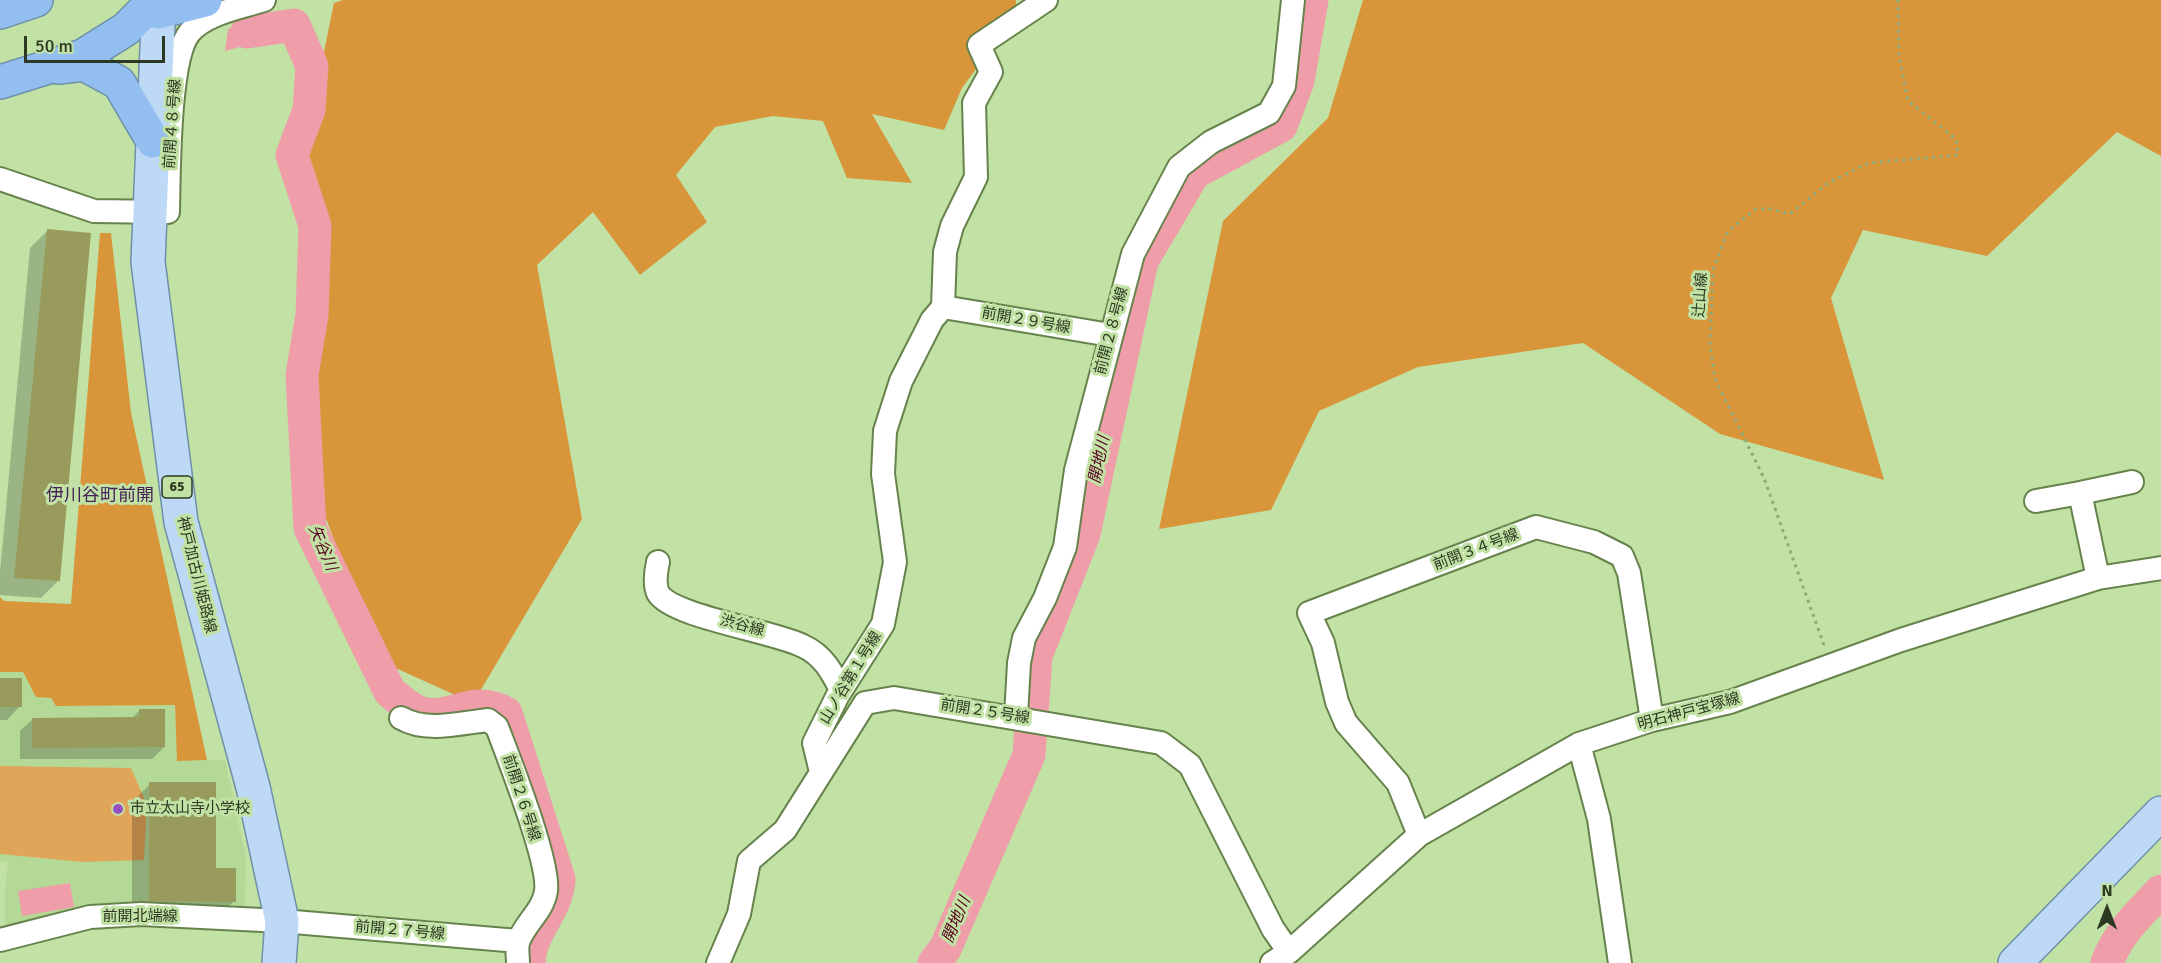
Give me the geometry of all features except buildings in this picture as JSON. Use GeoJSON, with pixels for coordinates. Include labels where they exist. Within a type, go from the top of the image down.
{"type":"FeatureCollection","features":[{"type":"Feature","properties":{"kind":"highway"},"geometry":{"type":"LineString","coordinates":[[0,12],[36,0]]}},
{"type":"Feature","properties":{"kind":"highway"},"geometry":{"type":"LineString","coordinates":[[0,82],[83,56],[126,29],[158,4],[205,0]]}},
{"type":"Feature","properties":{"kind":"highway"},"geometry":{"type":"LineString","coordinates":[[43,69],[84,64],[119,83],[153,141]]}},
{"type":"Feature","properties":{"kind":"main road","name":"神戸加古川姫路線"},"geometry":{"type":"LineString","coordinates":[[158,4],[148,262],[181,522],[252,787],[282,921],[279,963]]}},
{"type":"Feature","properties":{"kind":"main road"},"geometry":{"type":"LineString","coordinates":[[2016,963],[2161,813]]}},
{"type":"Feature","properties":{"kind":"street","name":"前開４８号線"},"geometry":{"type":"LineString","coordinates":[[150,212],[168,212],[172,123],[179,49],[190,32],[205,20],[264,0]]}},
{"type":"Feature","properties":{"kind":"street"},"geometry":{"type":"LineString","coordinates":[[943,307],[945,252],[952,226],[976,177],[974,103],[991,72],[979,45],[1046,0]]}},
{"type":"Feature","properties":{"kind":"street","name":"前開２８号線"},"geometry":{"type":"LineString","coordinates":[[1016,717],[1019,663],[1024,638],[1045,598],[1065,547],[1076,470],[1133,254],[1179,167],[1211,142],[1269,113],[1284,86],[1293,0]]}},
{"type":"Feature","properties":{"kind":"street"},"geometry":{"type":"LineString","coordinates":[[0,179],[94,211],[150,212]]}},
{"type":"Feature","properties":{"kind":"street","name":"前開２９号線"},"geometry":{"type":"LineString","coordinates":[[943,307],[1110,335]]}},
{"type":"Feature","properties":{"kind":"street","name":"山ノ谷第１号線"},"geometry":{"type":"LineString","coordinates":[[820,772],[814,743],[841,690],[883,624],[895,562],[883,474],[885,431],[901,381],[932,320],[943,307]]}},
{"type":"Feature","properties":{"kind":"street"},"geometry":{"type":"LineString","coordinates":[[2036,501],[2132,482]]}},
{"type":"Feature","properties":{"kind":"street"},"geometry":{"type":"LineString","coordinates":[[2080,493],[2098,578]]}},
{"type":"Feature","properties":{"kind":"street","name":"前開３４号線"},"geometry":{"type":"LineString","coordinates":[[1419,835],[1398,783],[1346,723],[1338,702],[1323,643],[1309,613],[1536,527],[1594,542],[1622,556],[1629,573],[1652,720]]}},
{"type":"Feature","properties":{"kind":"street","name":"渋谷線"},"geometry":{"type":"LineString","coordinates":[[658,562],[655,574],[658,593],[674,608],[775,635],[805,646],[826,663],[841,690]]}},
{"type":"Feature","properties":{"kind":"street","name":"明石神戸宝塚線"},"geometry":{"type":"LineString","coordinates":[[1281,957],[1419,835],[1579,744],[1652,720],[1731,702],[1901,640],[2098,578],[2161,568]]}},
{"type":"Feature","properties":{"kind":"street","name":"前開２５号線"},"geometry":{"type":"LineString","coordinates":[[718,963],[739,914],[749,861],[785,830],[865,703],[894,698],[1161,743],[1190,765],[1273,929],[1281,957]]}},
{"type":"Feature","properties":{"kind":"street","name":"前開２６号線"},"geometry":{"type":"LineString","coordinates":[[400,718],[412,724],[435,726],[488,720],[497,727],[521,792],[543,866],[546,890],[542,906],[518,952]]}},
{"type":"Feature","properties":{"kind":"street"},"geometry":{"type":"LineString","coordinates":[[1579,744],[1599,819],[1620,963]]}},
{"type":"Feature","properties":{"kind":"street","name":"前開北端線"},"geometry":{"type":"LineString","coordinates":[[0,940],[90,917],[110,915],[282,921]]}},
{"type":"Feature","properties":{"kind":"street","name":"前開２７号線"},"geometry":{"type":"LineString","coordinates":[[282,921],[518,952]]}},
{"type":"Feature","properties":{"kind":"path","name":"辻山線"},"geometry":{"type":"LineString","coordinates":[[1832,666],[1764,478],[1715,379],[1710,345],[1713,270],[1728,231],[1756,209],[1771,209],[1790,214],[1828,183],[1868,163],[1958,155],[1956,139],[1908,101],[1899,56],[1898,0]]}},
{"type":"Feature","properties":{"kind":"shaded area"},"geometry":{"type":"Polygon","coordinates":[[[343,0],[1016,0],[1016,15],[962,88],[944,130],[872,114],[912,183],[847,178],[823,121],[773,116],[715,127],[676,175],[707,222],[640,275],[593,212],[537,265],[582,519],[473,703],[380,661],[313,484],[304,149],[334,3],[343,0]]]}},
{"type":"Feature","properties":{"kind":"shaded area"},"geometry":{"type":"Polygon","coordinates":[[[1363,0],[2161,0],[2161,156],[2117,132],[1987,256],[1863,230],[1831,298],[1884,480],[1720,434],[1583,343],[1418,367],[1319,411],[1271,510],[1159,529],[1223,221],[1328,118],[1363,0]]]}},
{"type":"Feature","properties":{"kind":"shaded area"},"geometry":{"type":"Polygon","coordinates":[[[269,15],[291,33],[225,51],[228,29],[269,15]]]}},
{"type":"Feature","properties":{"kind":"shaded area"},"geometry":{"type":"Polygon","coordinates":[[[100,233],[111,233],[131,413],[207,760],[177,761],[175,705],[56,706],[51,698],[36,697],[23,672],[0,672],[0,597],[4,601],[71,604],[100,233]]]}},
{"type":"Feature","properties":{"kind":"shaded area","name":"市立太山寺小学校"},"geometry":{"type":"Polygon","coordinates":[[[0,672],[23,672],[36,697],[51,698],[56,706],[175,705],[177,760],[225,760],[246,858],[245,911],[5,934],[8,862],[0,861],[0,672]]]}},
{"type":"Feature","properties":{"kind":"shaded area"},"geometry":{"type":"Polygon","coordinates":[[[0,766],[131,768],[147,805],[144,860],[82,862],[0,854],[0,766]]]}},
{"type":"Feature","properties":{"kind":"shaded area"},"geometry":{"type":"Polygon","coordinates":[[[70,883],[74,907],[22,916],[18,891],[70,883]]]}},
{"type":"Feature","properties":{"kind":"waterway","name":"開地川"},"geometry":{"type":"LineString","coordinates":[[934,963],[945,949],[1029,755],[1036,656],[1084,534],[1142,261],[1194,173],[1281,126],[1298,81],[1312,0]]}},
{"type":"Feature","properties":{"kind":"waterway","name":"矢谷川"},"geometry":{"type":"LineString","coordinates":[[247,32],[294,25],[312,66],[309,110],[292,155],[315,226],[312,315],[302,375],[310,528],[390,692],[407,706],[427,714],[447,713],[474,706],[494,708],[506,713],[559,879],[554,901],[530,952],[529,963]]}},
{"type":"Feature","properties":{"kind":"waterway"},"geometry":{"type":"LineString","coordinates":[[2107,963],[2123,933],[2161,891]]}},
{"type":"Feature","properties":{"kind":"place","name":"市立太山寺小学校"},"geometry":{"type":"Point","coordinates":[118,809]}},
{"type":"Feature","properties":{"kind":"district","name":"伊川谷町前開"},"geometry":{"type":"Point","coordinates":[100,496]}}]}
